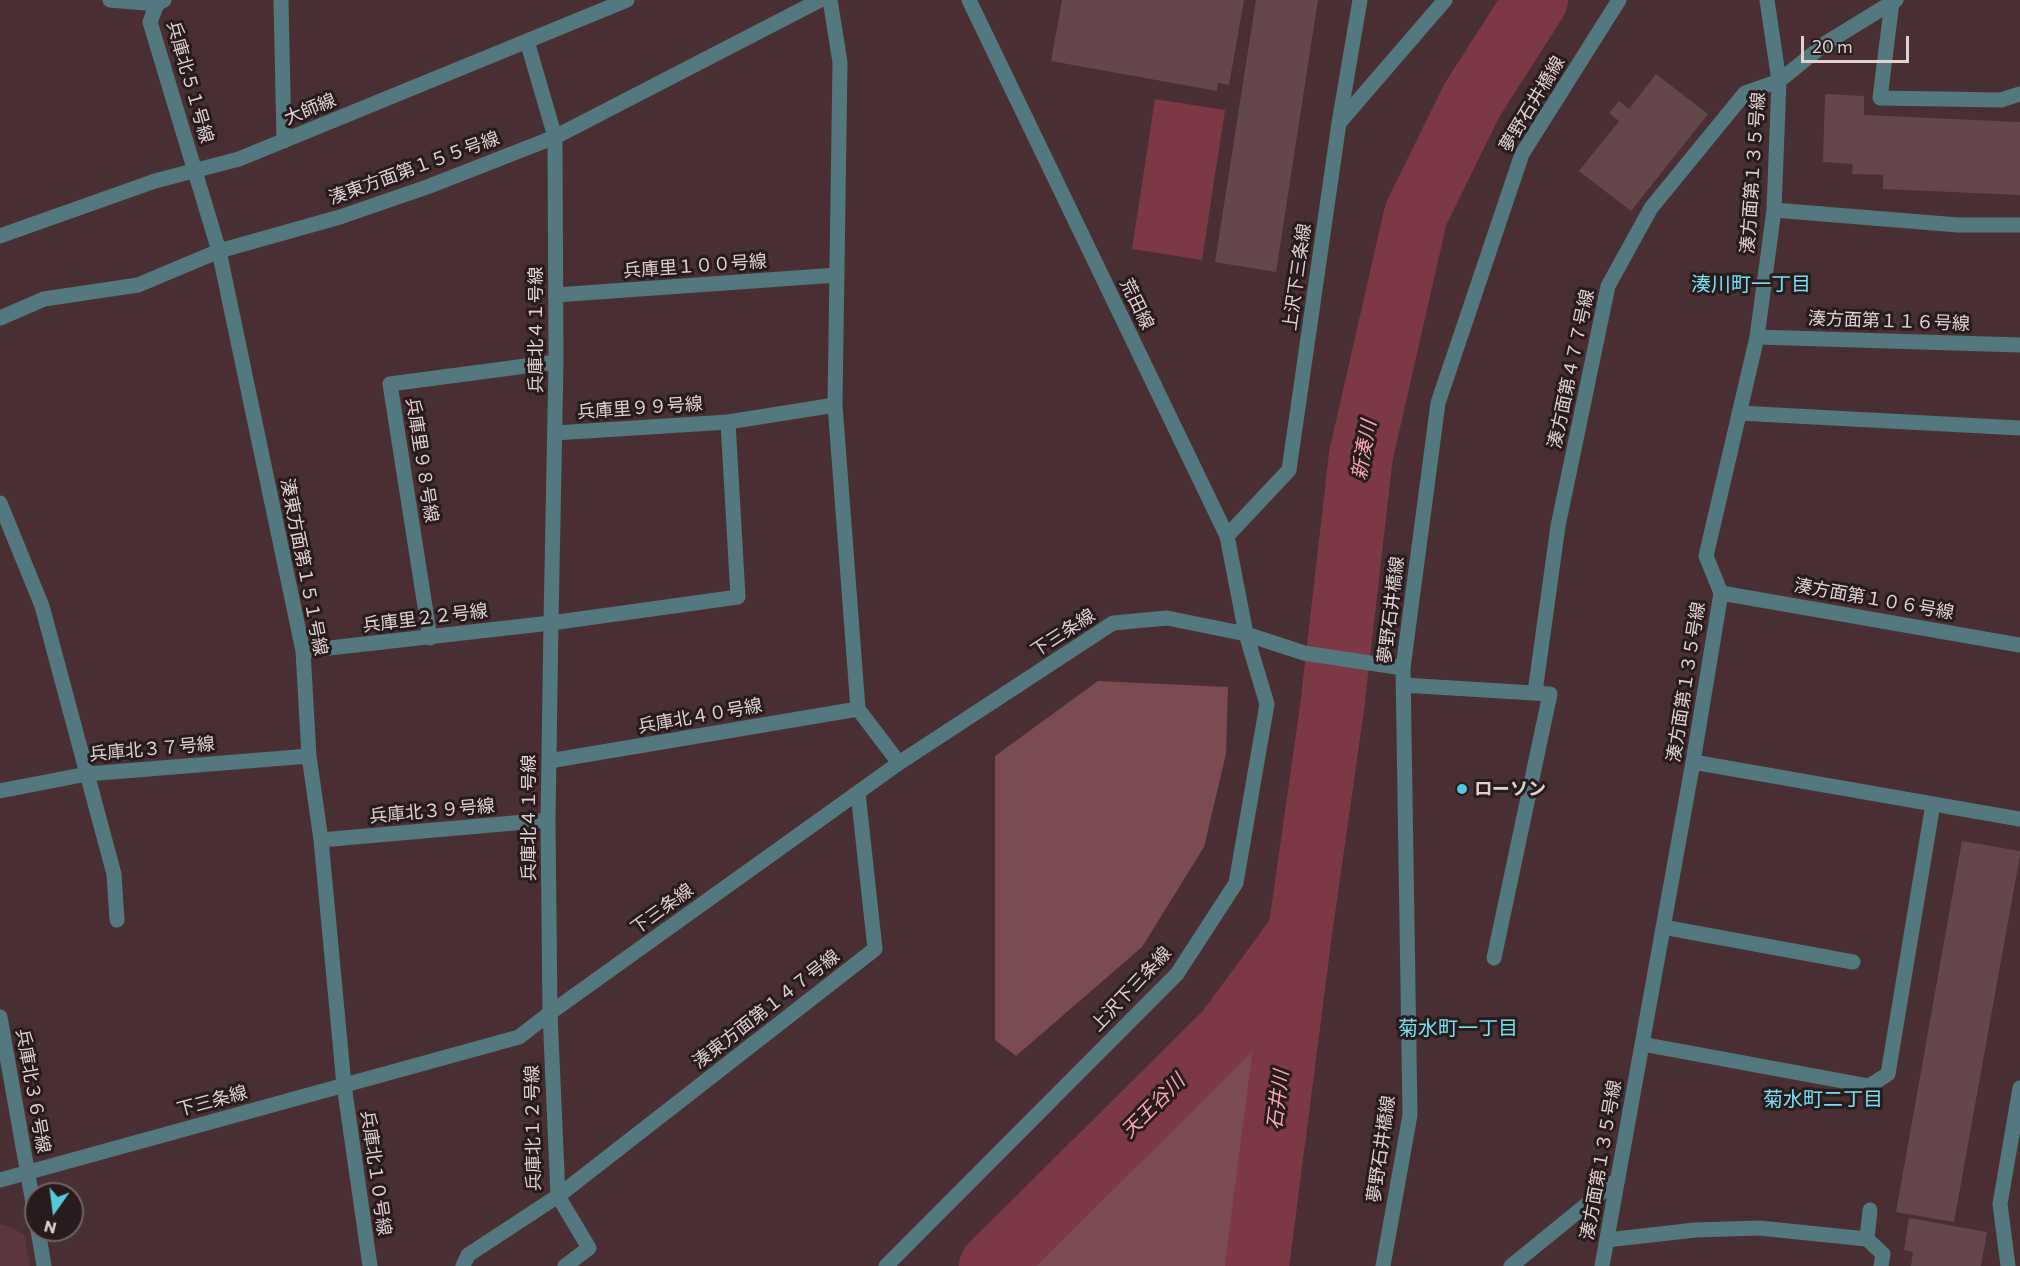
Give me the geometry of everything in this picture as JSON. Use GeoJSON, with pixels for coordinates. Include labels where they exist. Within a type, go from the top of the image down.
{"type":"FeatureCollection","features":[{"type":"Feature","properties":{"kind":"street"},"geometry":{"type":"LineString","coordinates":[[110,0],[160,2]]}},
{"type":"Feature","properties":{"kind":"street"},"geometry":{"type":"LineString","coordinates":[[281,0],[284,141]]}},
{"type":"Feature","properties":{"kind":"street","name":"大師線"},"geometry":{"type":"LineString","coordinates":[[0,236],[155,181],[238,159],[627,0]]}},
{"type":"Feature","properties":{"kind":"street","name":"湊東方面第１５５号線"},"geometry":{"type":"LineString","coordinates":[[0,318],[44,298],[138,285],[219,251],[351,213],[427,187],[555,137],[820,0]]}},
{"type":"Feature","properties":{"kind":"street"},"geometry":{"type":"LineString","coordinates":[[830,0],[840,62],[835,405],[858,709],[899,763]]}},
{"type":"Feature","properties":{"kind":"street","name":"荒田線"},"geometry":{"type":"LineString","coordinates":[[969,0],[1227,536],[1246,634]]}},
{"type":"Feature","properties":{"kind":"street","name":"上沢下三条線"},"geometry":{"type":"LineString","coordinates":[[1227,536],[1289,470],[1339,123],[1360,0]]}},
{"type":"Feature","properties":{"kind":"street"},"geometry":{"type":"LineString","coordinates":[[1339,123],[1445,0]]}},
{"type":"Feature","properties":{"kind":"street","name":"夢野石井橋線"},"geometry":{"type":"LineString","coordinates":[[1383,1266],[1410,1115],[1402,668],[1438,403],[1522,153],[1619,0]]}},
{"type":"Feature","properties":{"kind":"street","name":"湊方面第１３５号線"},"geometry":{"type":"LineString","coordinates":[[1602,1266],[1693,762],[1721,593],[1706,556],[1757,337],[1774,210],[1779,81],[1767,0]]}},
{"type":"Feature","properties":{"kind":"street"},"geometry":{"type":"LineString","coordinates":[[1894,1],[1880,98],[2001,100],[2020,94]]}},
{"type":"Feature","properties":{"kind":"street","name":"湊方面第４７７号線"},"geometry":{"type":"LineString","coordinates":[[1535,692],[1558,526],[1608,286],[1651,208],[1744,93],[1779,81],[1826,43],[1894,1]]}},
{"type":"Feature","properties":{"kind":"street","name":"兵庫北５１号線"},"geometry":{"type":"LineString","coordinates":[[160,2],[150,22],[195,171]]}},
{"type":"Feature","properties":{"kind":"street","name":"兵庫北４１号線"},"geometry":{"type":"LineString","coordinates":[[528,41],[555,137],[556,362],[548,820],[550,1013]]}},
{"type":"Feature","properties":{"kind":"street","name":"湊東方面第１５１号線"},"geometry":{"type":"LineString","coordinates":[[195,171],[219,251],[303,651],[309,756],[321,840],[344,1085]]}},
{"type":"Feature","properties":{"kind":"street"},"geometry":{"type":"LineString","coordinates":[[1774,210],[1958,225],[2020,225]]}},
{"type":"Feature","properties":{"kind":"street","name":"兵庫里１００号線"},"geometry":{"type":"LineString","coordinates":[[556,295],[837,275]]}},
{"type":"Feature","properties":{"kind":"street","name":"湊方面第１１６号線"},"geometry":{"type":"LineString","coordinates":[[1757,337],[2020,345]]}},
{"type":"Feature","properties":{"kind":"street","name":"兵庫里９８号線"},"geometry":{"type":"LineString","coordinates":[[430,638],[390,384],[556,362]]}},
{"type":"Feature","properties":{"kind":"street"},"geometry":{"type":"LineString","coordinates":[[551,622],[738,597],[728,422],[835,405]]}},
{"type":"Feature","properties":{"kind":"street"},"geometry":{"type":"LineString","coordinates":[[1739,413],[2020,428]]}},
{"type":"Feature","properties":{"kind":"street","name":"兵庫里９９号線"},"geometry":{"type":"LineString","coordinates":[[555,433],[728,422]]}},
{"type":"Feature","properties":{"kind":"street"},"geometry":{"type":"LineString","coordinates":[[0,503],[42,606],[114,874],[117,920]]}},
{"type":"Feature","properties":{"kind":"street","name":"湊方面第１０６号線"},"geometry":{"type":"LineString","coordinates":[[1721,593],[2020,645]]}},
{"type":"Feature","properties":{"kind":"street","name":"下三条線"},"geometry":{"type":"LineString","coordinates":[[0,1180],[519,1037],[899,763],[1113,623],[1167,618],[1246,634],[1304,652],[1402,668]]}},
{"type":"Feature","properties":{"kind":"street","name":"兵庫里２２号線"},"geometry":{"type":"LineString","coordinates":[[303,651],[430,638],[551,622]]}},
{"type":"Feature","properties":{"kind":"street","name":"上沢下三条線"},"geometry":{"type":"LineString","coordinates":[[886,1266],[1177,974],[1236,884],[1267,704],[1246,634]]}},
{"type":"Feature","properties":{"kind":"street"},"geometry":{"type":"LineString","coordinates":[[1403,685],[1550,694],[1494,958]]}},
{"type":"Feature","properties":{"kind":"street","name":"兵庫北４０号線"},"geometry":{"type":"LineString","coordinates":[[549,761],[858,709]]}},
{"type":"Feature","properties":{"kind":"street","name":"兵庫北３７号線"},"geometry":{"type":"LineString","coordinates":[[0,791],[87,774],[309,756]]}},
{"type":"Feature","properties":{"kind":"street"},"geometry":{"type":"LineString","coordinates":[[1693,762],[2020,819]]}},
{"type":"Feature","properties":{"kind":"street","name":"湊東方面第１４７号線"},"geometry":{"type":"LineString","coordinates":[[558,1196],[875,949],[858,793]]}},
{"type":"Feature","properties":{"kind":"street"},"geometry":{"type":"LineString","coordinates":[[1642,1044],[1869,1086],[1888,1074],[1933,804]]}},
{"type":"Feature","properties":{"kind":"street","name":"兵庫北３９号線"},"geometry":{"type":"LineString","coordinates":[[321,840],[548,820]]}},
{"type":"Feature","properties":{"kind":"street"},"geometry":{"type":"LineString","coordinates":[[1663,927],[1853,962]]}},
{"type":"Feature","properties":{"kind":"street","name":"兵庫北１２号線"},"geometry":{"type":"LineString","coordinates":[[464,1266],[468,1255],[558,1196],[550,1013]]}},
{"type":"Feature","properties":{"kind":"street","name":"兵庫北３６号線"},"geometry":{"type":"LineString","coordinates":[[0,1017],[30,1182]]}},
{"type":"Feature","properties":{"kind":"street","name":"兵庫北１０号線"},"geometry":{"type":"LineString","coordinates":[[344,1085],[370,1266]]}},
{"type":"Feature","properties":{"kind":"street"},"geometry":{"type":"LineString","coordinates":[[2008,1266],[2000,1204],[2020,1088]]}},
{"type":"Feature","properties":{"kind":"street"},"geometry":{"type":"LineString","coordinates":[[1511,1266],[1618,1179]]}},
{"type":"Feature","properties":{"kind":"street"},"geometry":{"type":"LineString","coordinates":[[558,1196],[589,1248],[565,1266]]}},
{"type":"Feature","properties":{"kind":"street"},"geometry":{"type":"LineString","coordinates":[[1867,1239],[1870,1210]]}},
{"type":"Feature","properties":{"kind":"street"},"geometry":{"type":"LineString","coordinates":[[1607,1240],[1695,1230],[1759,1228],[1867,1239],[1883,1254],[1881,1266]]}},
{"type":"Feature","properties":{"kind":"street"},"geometry":{"type":"LineString","coordinates":[[40,1242],[44,1266]]}},
{"type":"Feature","properties":{"kind":"shaded area"},"geometry":{"type":"Polygon","coordinates":[[[1155,99],[1225,110],[1202,260],[1132,249],[1155,99]]]}},
{"type":"Feature","properties":{"kind":"shaded area"},"geometry":{"type":"Polygon","coordinates":[[[1098,681],[1228,687],[1226,754],[1204,847],[1142,947],[1016,1056],[995,1040],[995,756],[1098,681]]]}},
{"type":"Feature","properties":{"kind":"shaded area"},"geometry":{"type":"Polygon","coordinates":[[[1266,1004],[1237,1266],[1010,1266],[1266,1004]]]}},
{"type":"Feature","properties":{"kind":"shaded area"},"geometry":{"type":"Polygon","coordinates":[[[0,1225],[24,1234],[30,1266],[0,1266],[0,1225]]]}},
{"type":"Feature","properties":{"kind":"building"},"geometry":{"type":"Polygon","coordinates":[[[1062,0],[1244,0],[1229,85],[1218,83],[1217,91],[1051,61],[1062,0]]]}},
{"type":"Feature","properties":{"kind":"building"},"geometry":{"type":"Polygon","coordinates":[[[1256,0],[1318,0],[1276,272],[1215,262],[1256,0]]]}},
{"type":"Feature","properties":{"kind":"building"},"geometry":{"type":"Polygon","coordinates":[[[1656,74],[1708,114],[1631,211],[1579,171],[1619,121],[1609,113],[1619,101],[1629,109],[1656,74]]]}},
{"type":"Feature","properties":{"kind":"building"},"geometry":{"type":"Polygon","coordinates":[[[1825,94],[1864,96],[1864,115],[2020,122],[2020,195],[1883,189],[1883,175],[1852,174],[1853,164],[1823,162],[1825,94]]]}},
{"type":"Feature","properties":{"kind":"building"},"geometry":{"type":"Polygon","coordinates":[[[1962,841],[2020,851],[2020,855],[1954,1222],[1896,1212],[1962,841]]]}},
{"type":"Feature","properties":{"kind":"building"},"geometry":{"type":"Polygon","coordinates":[[[1909,1218],[1987,1232],[1981,1266],[1911,1266],[1913,1252],[1904,1250],[1909,1218]]]}},
{"type":"Feature","properties":{"kind":"waterway","name":"新湊川"},"geometry":{"type":"LineString","coordinates":[[1257,1266],[1332,708],[1361,455],[1416,214],[1472,100],[1536,0]]}},
{"type":"Feature","properties":{"kind":"waterway","name":"天王谷川"},"geometry":{"type":"LineString","coordinates":[[991,1266],[1227,1032],[1297,937]]}},
{"type":"Feature","properties":{"kind":"place","name":"ローソン"},"geometry":{"type":"Point","coordinates":[1462,789]}},
{"type":"Feature","properties":{"kind":"district","name":"湊川町一丁目"},"geometry":{"type":"Point","coordinates":[1751,284]}},
{"type":"Feature","properties":{"kind":"district","name":"菊水町一丁目"},"geometry":{"type":"Point","coordinates":[1458,1028]}},
{"type":"Feature","properties":{"kind":"district","name":"菊水町二丁目"},"geometry":{"type":"Point","coordinates":[1823,1099]}},
{"type":"Feature","properties":{"kind":"water label","name":"石井川"},"geometry":{"type":"Point","coordinates":[1278,1100]}}]}
